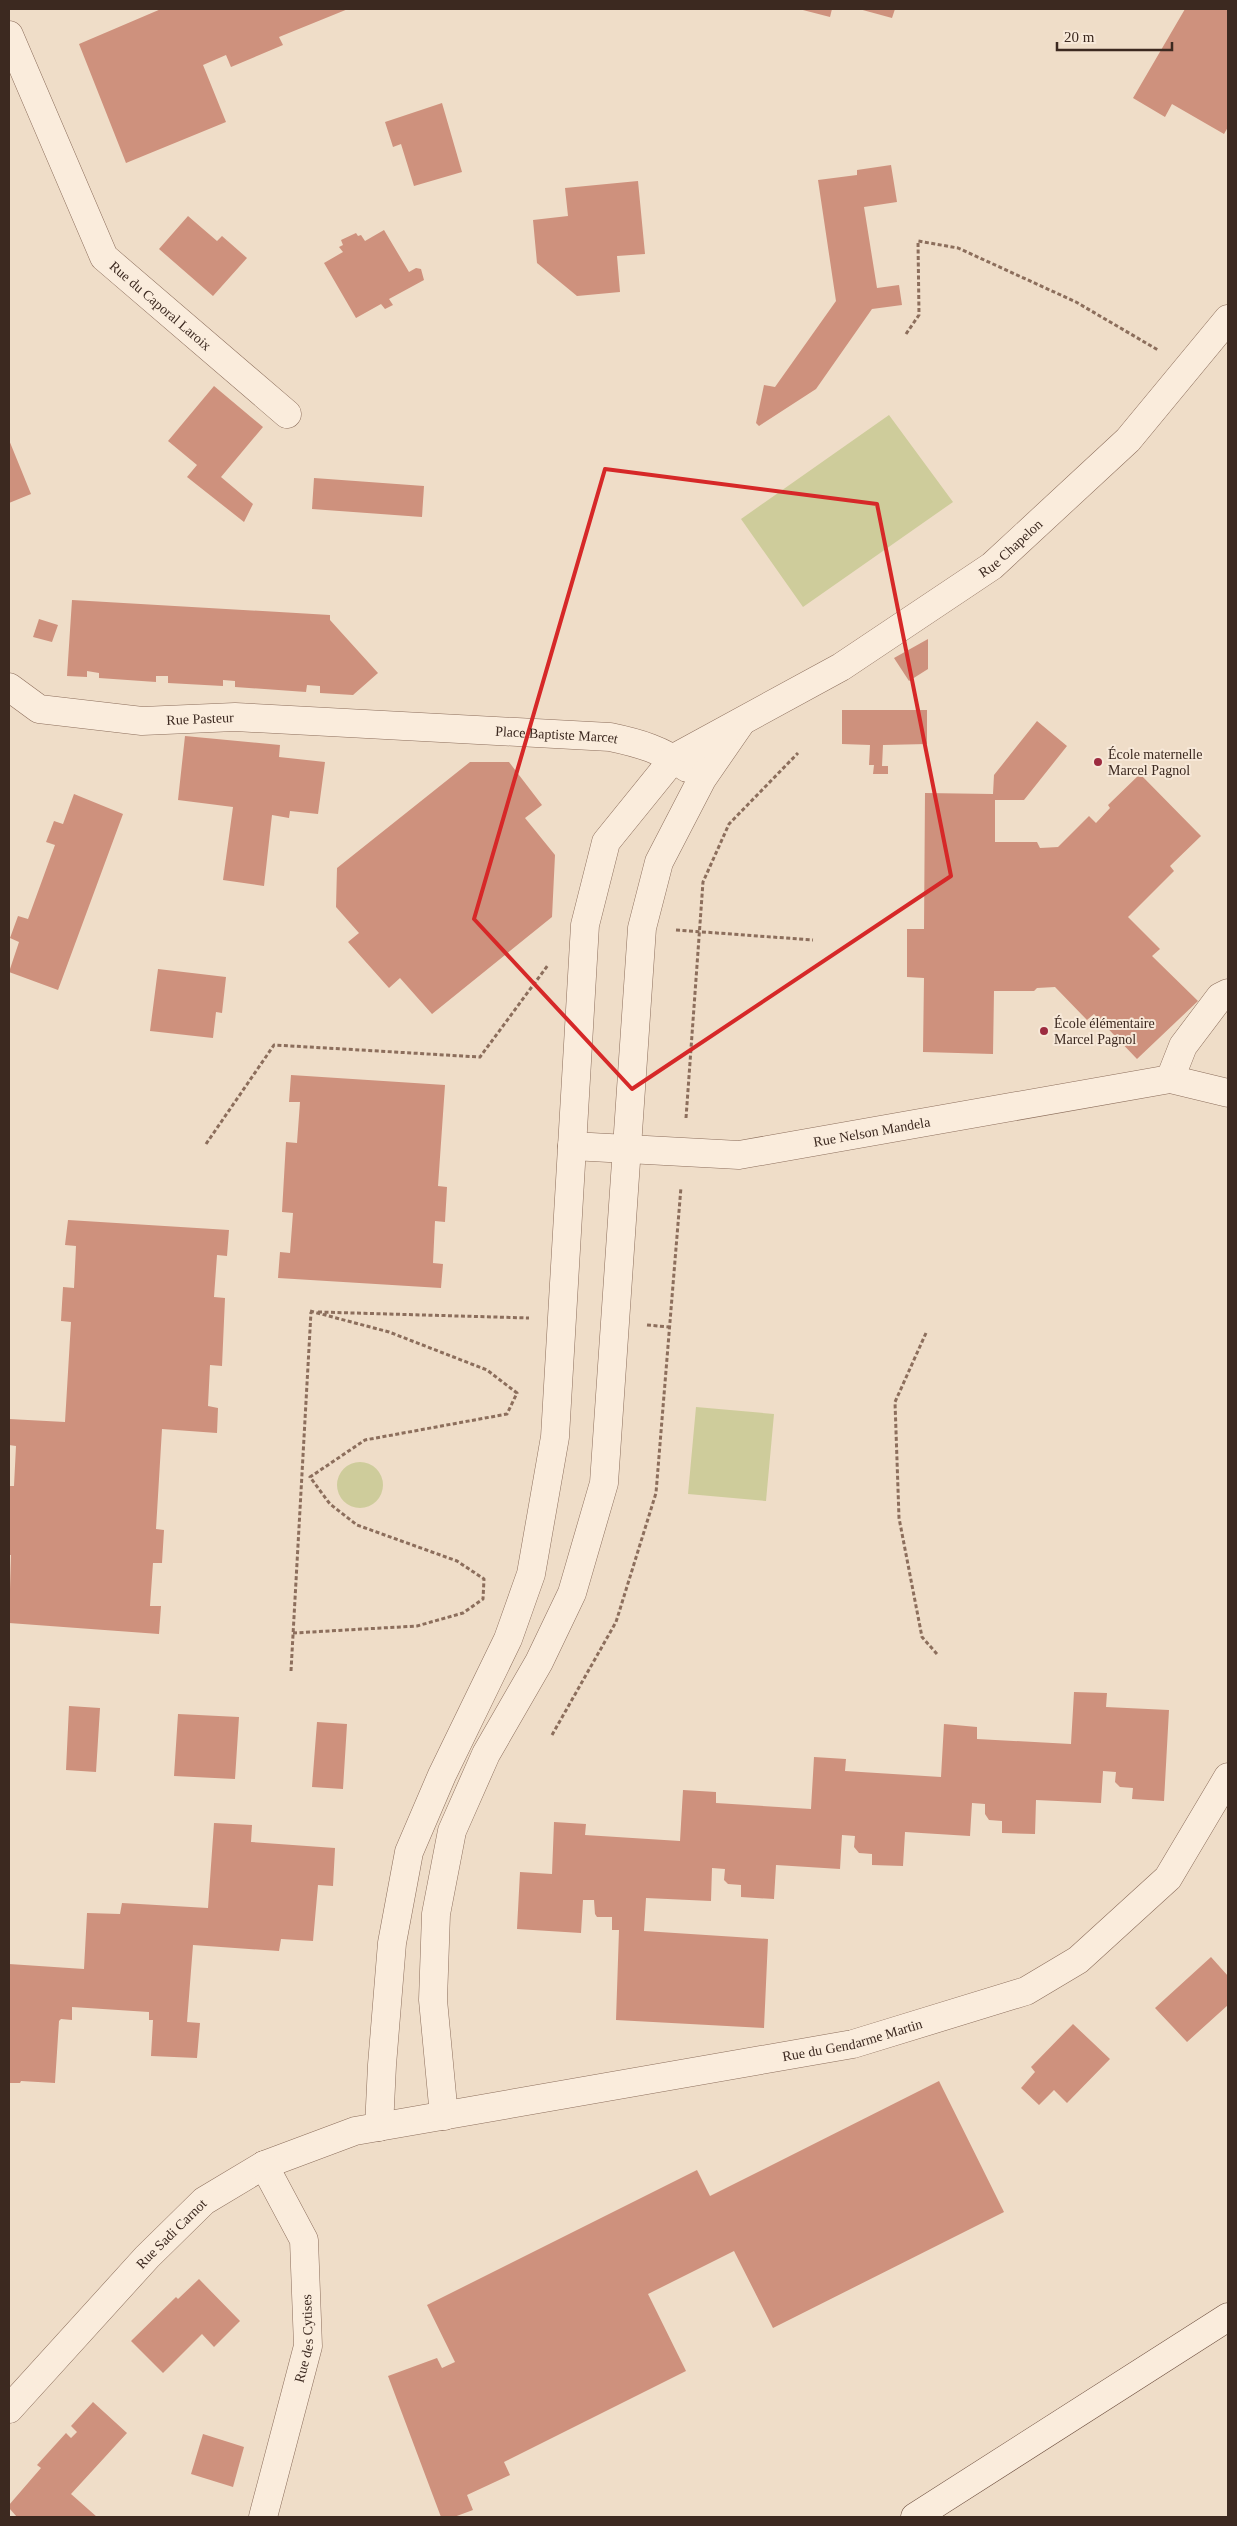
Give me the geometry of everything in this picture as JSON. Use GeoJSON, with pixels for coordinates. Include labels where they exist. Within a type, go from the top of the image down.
{"type":"FeatureCollection","features":[{"type":"Feature","properties":{"kind":"street","name":"Rue du Caporal Laroix"},"geometry":{"type":"LineString","coordinates":[[9,35],[104,257],[287,414]]}},
{"type":"Feature","properties":{"kind":"street","name":"Rue Chapelon"},"geometry":{"type":"LineString","coordinates":[[674,758],[744,718],[841,667],[992,566],[1128,440],[1228,319]]}},
{"type":"Feature","properties":{"kind":"street","name":"Rue Pasteur"},"geometry":{"type":"LineString","coordinates":[[9,687],[39,709],[142,722],[235,717],[400,726]]}},
{"type":"Feature","properties":{"kind":"street"},"geometry":{"type":"LineString","coordinates":[[444,2116],[433,2000],[436,1914],[452,1831],[486,1754],[539,1662],[572,1593],[604,1483],[642,928],[659,862],[702,779],[744,718]]}},
{"type":"Feature","properties":{"kind":"street","name":"Place Baptiste Marcet"},"geometry":{"type":"LineString","coordinates":[[400,726],[610,737],[647,745],[674,758],[702,779]]}},
{"type":"Feature","properties":{"kind":"street"},"geometry":{"type":"LineString","coordinates":[[379,2127],[392,1943],[409,1852],[442,1775],[508,1639],[531,1574],[555,1437],[585,924],[606,842],[674,758]]}},
{"type":"Feature","properties":{"kind":"street"},"geometry":{"type":"LineString","coordinates":[[1170,1078],[1183,1046],[1220,997],[1228,993]]}},
{"type":"Feature","properties":{"kind":"street","name":"Rue Nelson Mandela"},"geometry":{"type":"LineString","coordinates":[[572,1146],[739,1155],[1170,1078],[1228,1093]]}},
{"type":"Feature","properties":{"kind":"street","name":"Rue du Gendarme Martin"},"geometry":{"type":"LineString","coordinates":[[379,2127],[853,2044],[1026,1991],[1078,1960],[1168,1878],[1228,1777]]}},
{"type":"Feature","properties":{"kind":"street","name":"Rue Sadi Carnot"},"geometry":{"type":"LineString","coordinates":[[9,2409],[146,2256],[204,2201],[264,2165],[355,2131],[379,2127]]}},
{"type":"Feature","properties":{"kind":"street","name":"Rue des Cytises"},"geometry":{"type":"LineString","coordinates":[[263,2517],[308,2346],[304,2240],[264,2165]]}},
{"type":"Feature","properties":{"kind":"street"},"geometry":{"type":"LineString","coordinates":[[915,2517],[1228,2317]]}},
{"type":"Feature","properties":{"kind":"path"},"geometry":{"type":"LineString","coordinates":[[906,334],[919,315],[918,241],[958,248],[1076,302],[1189,367]]}},
{"type":"Feature","properties":{"kind":"path"},"geometry":{"type":"LineString","coordinates":[[552,1735],[616,1622],[656,1493],[684,1152],[703,882],[729,824],[798,753]]}},
{"type":"Feature","properties":{"kind":"path"},"geometry":{"type":"LineString","coordinates":[[642,928],[813,940]]}},
{"type":"Feature","properties":{"kind":"path"},"geometry":{"type":"LineString","coordinates":[[206,1144],[274,1044],[480,1058],[550,962]]}},
{"type":"Feature","properties":{"kind":"path"},"geometry":{"type":"LineString","coordinates":[[310,1312],[562,1319]]}},
{"type":"Feature","properties":{"kind":"path"},"geometry":{"type":"LineString","coordinates":[[293,1633],[417,1626],[463,1613],[483,1599],[484,1579],[457,1561],[357,1525],[330,1504],[310,1477],[365,1440],[508,1414],[517,1393],[487,1370],[389,1332],[310,1312]]}},
{"type":"Feature","properties":{"kind":"path"},"geometry":{"type":"LineString","coordinates":[[291,1670],[310,1312]]}},
{"type":"Feature","properties":{"kind":"path"},"geometry":{"type":"LineString","coordinates":[[615,1323],[669,1327]]}},
{"type":"Feature","properties":{"kind":"path"},"geometry":{"type":"LineString","coordinates":[[926,1332],[896,1402],[899,1518],[922,1637],[937,1654]]}},
{"type":"Feature","properties":{"kind":"highlighted area"},"geometry":{"type":"Polygon","coordinates":[[[605,469],[877,504],[951,876],[632,1089],[474,919],[605,469]]]}},
{"type":"Feature","properties":{"kind":"shaded area"},"geometry":{"type":"Polygon","coordinates":[[[889,415],[953,502],[803,607],[741,519],[889,415]]]}},
{"type":"Feature","properties":{"kind":"shaded area"},"geometry":{"type":"Polygon","coordinates":[[[696,1407],[774,1414],[766,1501],[688,1494],[696,1407]]]}},
{"type":"Feature","properties":{"kind":"shaded area"},"geometry":{"type":"Polygon","coordinates":[[[356,1462],[364,1462],[373,1466],[379,1472],[383,1485],[379,1498],[373,1504],[364,1508],[356,1508],[347,1504],[341,1498],[337,1489],[337,1481],[341,1472],[347,1466],[356,1462]]]}},
{"type":"Feature","properties":{"kind":"building"},"geometry":{"type":"Polygon","coordinates":[[[161,9],[348,9],[279,37],[283,45],[231,67],[226,55],[203,65],[226,122],[126,163],[79,44],[161,9]]]}},
{"type":"Feature","properties":{"kind":"building"},"geometry":{"type":"Polygon","coordinates":[[[799,9],[832,9],[830,17],[799,9]]]}},
{"type":"Feature","properties":{"kind":"building"},"geometry":{"type":"Polygon","coordinates":[[[859,9],[895,9],[892,18],[859,9]]]}},
{"type":"Feature","properties":{"kind":"building"},"geometry":{"type":"Polygon","coordinates":[[[1185,9],[1228,9],[1228,127],[1224,134],[1172,104],[1165,117],[1133,98],[1185,9]]]}},
{"type":"Feature","properties":{"kind":"building"},"geometry":{"type":"Polygon","coordinates":[[[442,103],[462,172],[414,186],[401,144],[393,147],[385,122],[442,103]]]}},
{"type":"Feature","properties":{"kind":"building"},"geometry":{"type":"Polygon","coordinates":[[[891,165],[897,202],[864,207],[877,288],[899,285],[902,305],[872,309],[816,389],[759,426],[756,423],[764,385],[775,387],[836,301],[818,180],[857,175],[857,170],[891,165]]]}},
{"type":"Feature","properties":{"kind":"building"},"geometry":{"type":"Polygon","coordinates":[[[638,181],[645,254],[617,256],[620,292],[577,296],[537,263],[533,220],[568,216],[565,188],[638,181]]]}},
{"type":"Feature","properties":{"kind":"building"},"geometry":{"type":"Polygon","coordinates":[[[188,216],[217,241],[222,236],[247,258],[213,296],[159,249],[188,216]]]}},
{"type":"Feature","properties":{"kind":"building"},"geometry":{"type":"Polygon","coordinates":[[[384,230],[409,272],[416,268],[421,269],[424,280],[389,299],[393,305],[385,309],[381,304],[356,318],[324,263],[343,252],[339,247],[343,245],[341,240],[356,233],[358,236],[361,235],[365,241],[384,230]]]}},
{"type":"Feature","properties":{"kind":"building"},"geometry":{"type":"Polygon","coordinates":[[[214,386],[263,427],[221,477],[253,504],[244,522],[187,477],[197,465],[168,441],[214,386]]]}},
{"type":"Feature","properties":{"kind":"building"},"geometry":{"type":"Polygon","coordinates":[[[9,440],[31,494],[9,503],[9,440]]]}},
{"type":"Feature","properties":{"kind":"building"},"geometry":{"type":"Polygon","coordinates":[[[314,478],[424,486],[422,517],[312,509],[314,478]]]}},
{"type":"Feature","properties":{"kind":"building"},"geometry":{"type":"Polygon","coordinates":[[[72,600],[330,615],[330,620],[378,673],[353,695],[320,693],[320,686],[307,685],[306,692],[235,687],[235,681],[223,680],[223,686],[168,683],[168,676],[156,676],[156,682],[99,678],[99,673],[87,671],[87,677],[67,676],[72,600]]]}},
{"type":"Feature","properties":{"kind":"building"},"geometry":{"type":"Polygon","coordinates":[[[39,619],[58,625],[52,642],[33,637],[39,619]]]}},
{"type":"Feature","properties":{"kind":"building"},"geometry":{"type":"Polygon","coordinates":[[[928,639],[928,669],[909,681],[894,658],[928,639]]]}},
{"type":"Feature","properties":{"kind":"building"},"geometry":{"type":"Polygon","coordinates":[[[842,710],[927,710],[927,744],[883,745],[882,766],[888,766],[888,774],[873,774],[874,765],[869,765],[870,745],[842,744],[842,710]]]}},
{"type":"Feature","properties":{"kind":"building"},"geometry":{"type":"Polygon","coordinates":[[[1037,721],[1067,746],[1024,800],[995,800],[995,842],[1037,842],[1040,848],[1058,847],[1089,816],[1096,823],[1110,808],[1108,805],[1140,774],[1201,836],[1170,866],[1174,871],[1128,917],[1160,949],[1152,956],[1198,1001],[1137,1059],[1094,1014],[1087,1020],[1055,987],[1037,988],[1034,991],[994,991],[993,1054],[923,1052],[924,978],[907,977],[907,929],[924,929],[925,793],[993,794],[994,775],[1037,721]]]}},
{"type":"Feature","properties":{"kind":"building"},"geometry":{"type":"Polygon","coordinates":[[[185,736],[280,745],[279,757],[325,762],[318,814],[290,811],[289,818],[272,815],[264,886],[223,880],[233,807],[178,800],[185,736]]]}},
{"type":"Feature","properties":{"kind":"building"},"geometry":{"type":"Polygon","coordinates":[[[470,762],[509,762],[542,805],[525,818],[555,855],[552,917],[432,1014],[400,978],[389,988],[348,942],[359,933],[336,907],[337,868],[470,762]]]}},
{"type":"Feature","properties":{"kind":"building"},"geometry":{"type":"Polygon","coordinates":[[[74,794],[123,814],[58,990],[9,972],[19,942],[10,938],[18,916],[28,919],[55,845],[46,842],[54,821],[63,824],[74,794]]]}},
{"type":"Feature","properties":{"kind":"building"},"geometry":{"type":"Polygon","coordinates":[[[158,969],[226,977],[222,1013],[216,1012],[213,1038],[150,1031],[158,969]]]}},
{"type":"Feature","properties":{"kind":"building"},"geometry":{"type":"Polygon","coordinates":[[[291,1075],[445,1085],[438,1186],[447,1187],[445,1222],[435,1221],[433,1263],[443,1264],[441,1288],[278,1278],[280,1252],[290,1253],[293,1213],[282,1212],[286,1142],[297,1143],[300,1102],[289,1102],[291,1075]]]}},
{"type":"Feature","properties":{"kind":"building"},"geometry":{"type":"Polygon","coordinates":[[[68,1220],[229,1230],[227,1256],[217,1255],[214,1297],[225,1298],[222,1366],[210,1365],[208,1406],[218,1408],[217,1433],[162,1429],[156,1529],[164,1530],[162,1563],[153,1563],[150,1606],[161,1606],[159,1634],[9,1623],[11,1555],[9,1555],[9,1486],[14,1486],[16,1446],[9,1445],[9,1419],[65,1422],[71,1322],[61,1321],[63,1287],[74,1288],[76,1246],[65,1245],[68,1220]]]}},
{"type":"Feature","properties":{"kind":"building"},"geometry":{"type":"Polygon","coordinates":[[[1074,1692],[1107,1693],[1106,1707],[1169,1710],[1164,1801],[1132,1799],[1133,1788],[1120,1787],[1115,1782],[1116,1772],[1103,1771],[1101,1803],[1036,1800],[1035,1834],[1002,1833],[1002,1821],[989,1820],[985,1814],[985,1804],[972,1803],[970,1836],[905,1832],[903,1866],[872,1865],[872,1854],[859,1853],[854,1847],[855,1836],[842,1835],[840,1869],[776,1865],[774,1899],[741,1897],[741,1885],[728,1884],[724,1880],[725,1869],[712,1868],[711,1901],[646,1898],[644,1931],[768,1939],[764,2028],[616,2020],[619,1930],[612,1930],[612,1917],[597,1917],[594,1900],[583,1900],[581,1933],[517,1929],[520,1872],[552,1874],[554,1822],[586,1824],[585,1835],[680,1841],[683,1790],[716,1792],[716,1803],[811,1809],[814,1757],[846,1759],[845,1771],[941,1777],[944,1724],[977,1727],[977,1739],[1071,1744],[1074,1692]]]}},
{"type":"Feature","properties":{"kind":"building"},"geometry":{"type":"Polygon","coordinates":[[[69,1706],[100,1708],[96,1772],[66,1770],[69,1706]]]}},
{"type":"Feature","properties":{"kind":"building"},"geometry":{"type":"Polygon","coordinates":[[[178,1714],[239,1717],[235,1779],[174,1776],[178,1714]]]}},
{"type":"Feature","properties":{"kind":"building"},"geometry":{"type":"Polygon","coordinates":[[[317,1722],[347,1724],[343,1789],[312,1787],[317,1722]]]}},
{"type":"Feature","properties":{"kind":"building"},"geometry":{"type":"Polygon","coordinates":[[[214,1823],[252,1825],[251,1842],[335,1848],[333,1886],[318,1885],[313,1941],[281,1939],[279,1951],[193,1945],[187,2022],[200,2023],[197,2058],[151,2056],[153,2020],[149,2020],[149,2012],[72,2007],[72,2020],[61,2019],[59,2021],[55,2083],[21,2081],[20,2083],[9,2083],[9,1964],[84,1969],[87,1913],[120,1914],[122,1903],[208,1908],[214,1823]]]}},
{"type":"Feature","properties":{"kind":"building"},"geometry":{"type":"Polygon","coordinates":[[[1211,1957],[1228,1976],[1228,2005],[1187,2042],[1155,2008],[1211,1957]]]}},
{"type":"Feature","properties":{"kind":"building"},"geometry":{"type":"Polygon","coordinates":[[[1073,2024],[1110,2059],[1067,2103],[1054,2090],[1039,2105],[1021,2088],[1035,2072],[1031,2067],[1073,2024]]]}},
{"type":"Feature","properties":{"kind":"building"},"geometry":{"type":"Polygon","coordinates":[[[939,2081],[1004,2212],[773,2328],[734,2251],[648,2294],[686,2371],[504,2462],[510,2475],[467,2495],[473,2510],[454,2517],[441,2517],[388,2376],[437,2358],[442,2368],[455,2362],[427,2305],[697,2170],[710,2196],[939,2081]]]}},
{"type":"Feature","properties":{"kind":"building"},"geometry":{"type":"Polygon","coordinates":[[[199,2279],[240,2321],[214,2347],[202,2334],[163,2373],[131,2341],[176,2297],[178,2299],[199,2279]]]}},
{"type":"Feature","properties":{"kind":"building"},"geometry":{"type":"Polygon","coordinates":[[[93,2402],[127,2433],[71,2494],[97,2517],[17,2517],[9,2508],[9,2505],[41,2468],[37,2465],[66,2433],[71,2438],[77,2432],[71,2426],[93,2402]]]}},
{"type":"Feature","properties":{"kind":"building"},"geometry":{"type":"Polygon","coordinates":[[[203,2434],[244,2447],[233,2487],[191,2474],[203,2434]]]}},
{"type":"Feature","properties":{"kind":"place","name":"École maternelle Marcel Pagnol"},"geometry":{"type":"Point","coordinates":[1098,762]}},
{"type":"Feature","properties":{"kind":"place","name":"École élémentaire Marcel Pagnol"},"geometry":{"type":"Point","coordinates":[1044,1031]}}]}
